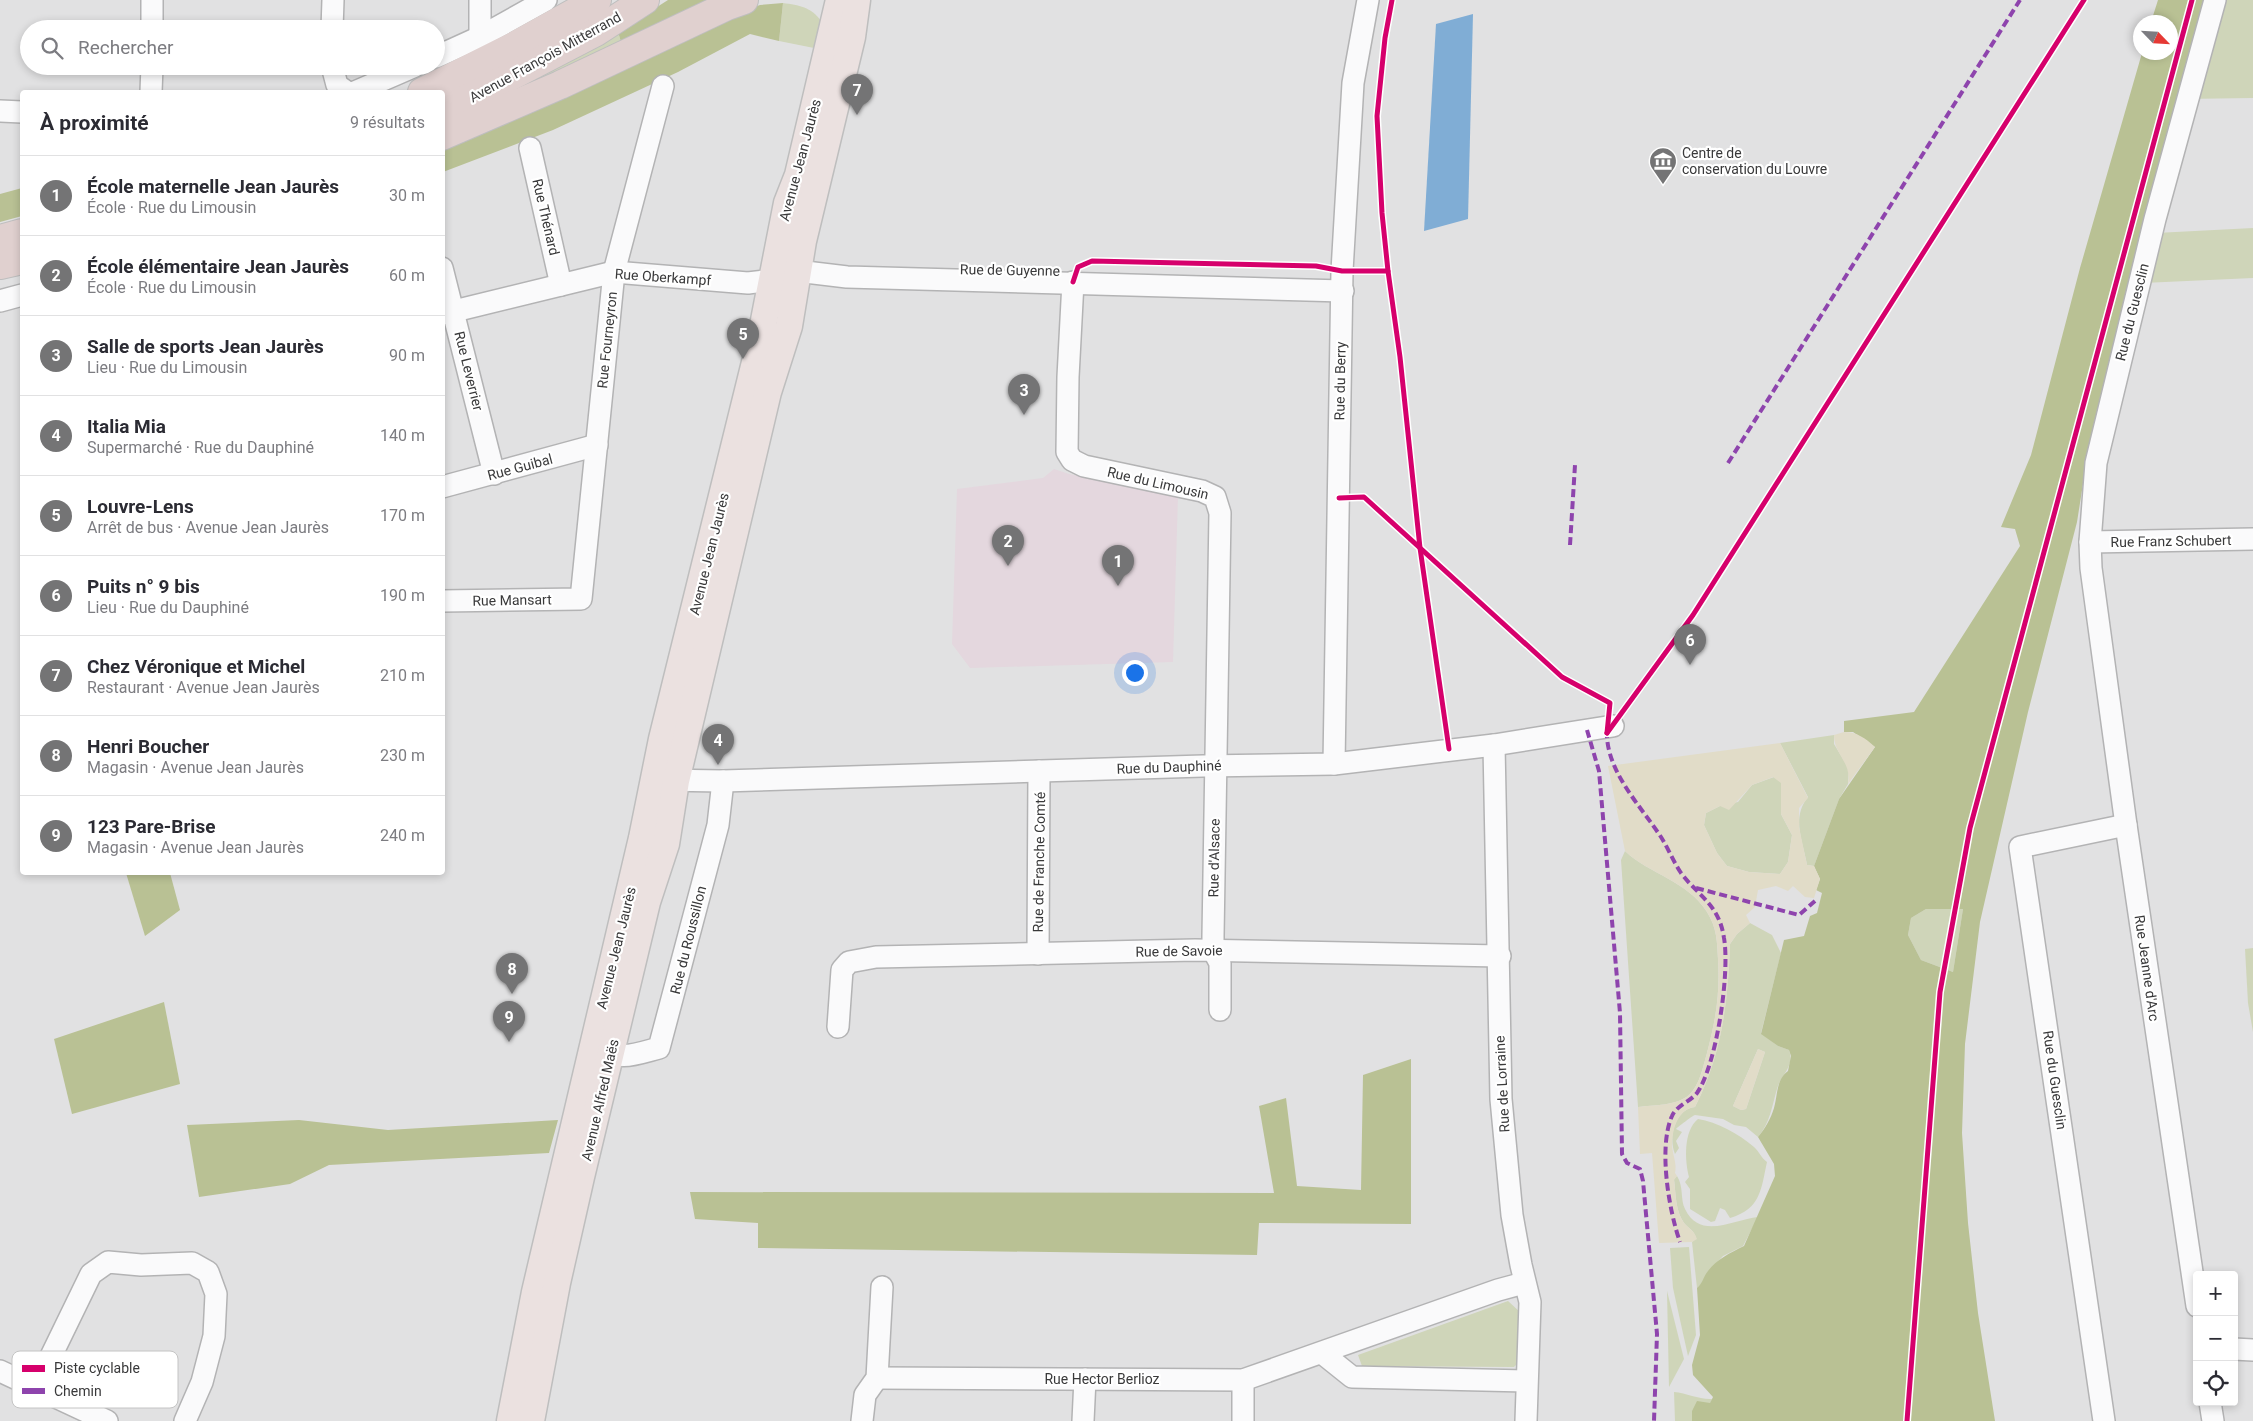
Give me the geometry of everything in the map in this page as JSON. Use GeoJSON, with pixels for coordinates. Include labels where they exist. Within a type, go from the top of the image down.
{"type":"FeatureCollection","features":[{"type":"Feature","properties":{"kind":"highway","name":"Avenue François Mitterrand"},"geometry":{"type":"LineString","coordinates":[[426,90],[514,46],[597,0]]}},
{"type":"Feature","properties":{"kind":"highway","name":"Avenue François Mitterrand"},"geometry":{"type":"LineString","coordinates":[[445,110],[596,32],[645,0]]}},
{"type":"Feature","properties":{"kind":"highway"},"geometry":{"type":"LineString","coordinates":[[445,135],[560,85],[727,6],[744,0]]}},
{"type":"Feature","properties":{"kind":"highway"},"geometry":{"type":"LineString","coordinates":[[0,239],[20,234]]}},
{"type":"Feature","properties":{"kind":"highway"},"geometry":{"type":"LineString","coordinates":[[0,266],[20,261]]}},
{"type":"Feature","properties":{"kind":"main road","name":"Avenue Jean Jaurès"},"geometry":{"type":"LineString","coordinates":[[665,780],[757,356],[787,203],[798,175],[839,0]]}},
{"type":"Feature","properties":{"kind":"main road","name":"Avenue Jean Jaurès"},"geometry":{"type":"LineString","coordinates":[[665,780],[768,392],[789,326],[797,271],[852,37],[857,0]]}},
{"type":"Feature","properties":{"kind":"main road","name":"Avenue Alfred Maës"},"geometry":{"type":"LineString","coordinates":[[510,1421],[535,1292],[577,1108],[601,1049],[666,844],[665,780]]}},
{"type":"Feature","properties":{"kind":"main road","name":"Avenue Alfred Maës"},"geometry":{"type":"LineString","coordinates":[[531,1421],[601,1049]]}},
{"type":"Feature","properties":{"kind":"street"},"geometry":{"type":"LineString","coordinates":[[152,0],[152,20]]}},
{"type":"Feature","properties":{"kind":"street"},"geometry":{"type":"LineString","coordinates":[[332,0],[332,20]]}},
{"type":"Feature","properties":{"kind":"street"},"geometry":{"type":"LineString","coordinates":[[480,0],[480,37]]}},
{"type":"Feature","properties":{"kind":"street"},"geometry":{"type":"LineString","coordinates":[[445,53],[480,37],[546,0]]}},
{"type":"Feature","properties":{"kind":"street","name":"Rue du Berry"},"geometry":{"type":"LineString","coordinates":[[1334,764],[1342,271],[1353,83],[1368,0]]}},
{"type":"Feature","properties":{"kind":"street","name":"Rue du Guesclin"},"geometry":{"type":"LineString","coordinates":[[2100,630],[2090,542],[2096,463],[2155,219],[2215,0]]}},
{"type":"Feature","properties":{"kind":"street"},"geometry":{"type":"LineString","coordinates":[[151,90],[152,75]]}},
{"type":"Feature","properties":{"kind":"street"},"geometry":{"type":"LineString","coordinates":[[334,75],[337,84],[344,90]]}},
{"type":"Feature","properties":{"kind":"street"},"geometry":{"type":"LineString","coordinates":[[360,90],[394,75]]}},
{"type":"Feature","properties":{"kind":"street","name":"Rue Fourneyron"},"geometry":{"type":"LineString","coordinates":[[582,599],[614,272],[663,86]]}},
{"type":"Feature","properties":{"kind":"street"},"geometry":{"type":"LineString","coordinates":[[0,111],[20,112]]}},
{"type":"Feature","properties":{"kind":"street","name":"Rue Thénard"},"geometry":{"type":"LineString","coordinates":[[530,148],[561,285]]}},
{"type":"Feature","properties":{"kind":"street","name":"Rue Oberkampf"},"geometry":{"type":"LineString","coordinates":[[448,313],[614,272],[748,283],[772,280],[797,271]]}},
{"type":"Feature","properties":{"kind":"street","name":"Rue de Guyenne"},"geometry":{"type":"LineString","coordinates":[[797,271],[847,278],[1073,282],[1343,291]]}},
{"type":"Feature","properties":{"kind":"street","name":"Rue du Limousin"},"geometry":{"type":"LineString","coordinates":[[1073,282],[1067,452],[1072,460],[1084,466],[1202,491],[1215,497],[1218,505],[1220,522],[1216,766]]}},
{"type":"Feature","properties":{"kind":"street","name":"Rue Leverrier"},"geometry":{"type":"LineString","coordinates":[[445,290],[448,313],[494,474]]}},
{"type":"Feature","properties":{"kind":"street"},"geometry":{"type":"LineString","coordinates":[[0,301],[20,296]]}},
{"type":"Feature","properties":{"kind":"street","name":"Rue Guibal"},"geometry":{"type":"LineString","coordinates":[[445,486],[597,448]]}},
{"type":"Feature","properties":{"kind":"street","name":"Rue Franz Schubert"},"geometry":{"type":"LineString","coordinates":[[2090,542],[2253,539]]}},
{"type":"Feature","properties":{"kind":"street","name":"Rue Mansart"},"geometry":{"type":"LineString","coordinates":[[445,601],[582,599]]}},
{"type":"Feature","properties":{"kind":"street","name":"Rue Jeanne d'Arc"},"geometry":{"type":"LineString","coordinates":[[2100,630],[2126,825],[2193,1279]]}},
{"type":"Feature","properties":{"kind":"street","name":"Rue du Dauphiné"},"geometry":{"type":"LineString","coordinates":[[665,780],[723,781],[1334,764],[1494,745],[1613,726]]}},
{"type":"Feature","properties":{"kind":"street","name":"Rue de Lorraine"},"geometry":{"type":"LineString","coordinates":[[1494,745],[1500,956],[1501,1099],[1512,1215],[1524,1282],[1530,1302],[1526,1421]]}},
{"type":"Feature","properties":{"kind":"street","name":"Rue d'Alsace"},"geometry":{"type":"LineString","coordinates":[[1216,766],[1213,950],[1220,963],[1220,1010]]}},
{"type":"Feature","properties":{"kind":"street","name":"Rue de Franche Comté"},"geometry":{"type":"LineString","coordinates":[[1038,954],[1040,771]]}},
{"type":"Feature","properties":{"kind":"street","name":"Rue du Roussillon"},"geometry":{"type":"LineString","coordinates":[[601,1049],[630,1055],[659,1048],[718,825],[723,781]]}},
{"type":"Feature","properties":{"kind":"street","name":"Rue du Guesclin"},"geometry":{"type":"LineString","coordinates":[[2104,1421],[2020,847],[2126,825]]}},
{"type":"Feature","properties":{"kind":"street","name":"Rue de Savoie"},"geometry":{"type":"LineString","coordinates":[[838,1027],[842,970],[849,962],[859,959],[1213,950],[1500,956]]}},
{"type":"Feature","properties":{"kind":"street"},"geometry":{"type":"LineString","coordinates":[[54,1351],[91,1274],[108,1262],[141,1265],[192,1263],[208,1272],[216,1294],[214,1336],[202,1382],[185,1421]]}},
{"type":"Feature","properties":{"kind":"street","name":"Rue Hector Berlioz"},"geometry":{"type":"LineString","coordinates":[[877,1378],[1243,1380],[1524,1282]]}},
{"type":"Feature","properties":{"kind":"street"},"geometry":{"type":"LineString","coordinates":[[862,1421],[865,1395],[877,1378],[882,1287]]}},
{"type":"Feature","properties":{"kind":"street"},"geometry":{"type":"LineString","coordinates":[[2238,1349],[2253,1350]]}},
{"type":"Feature","properties":{"kind":"street"},"geometry":{"type":"LineString","coordinates":[[1322,1353],[1352,1377],[1526,1381]]}},
{"type":"Feature","properties":{"kind":"street"},"geometry":{"type":"LineString","coordinates":[[0,1371],[12,1376]]}},
{"type":"Feature","properties":{"kind":"street"},"geometry":{"type":"LineString","coordinates":[[1083,1421],[1085,1379]]}},
{"type":"Feature","properties":{"kind":"street"},"geometry":{"type":"LineString","coordinates":[[1243,1380],[1243,1421]]}},
{"type":"Feature","properties":{"kind":"street"},"geometry":{"type":"LineString","coordinates":[[2211,1406],[2213,1421]]}},
{"type":"Feature","properties":{"kind":"street"},"geometry":{"type":"LineString","coordinates":[[80,1408],[107,1421]]}},
{"type":"Feature","properties":{"kind":"shaded area"},"geometry":{"type":"Polygon","coordinates":[[[1054,469],[1069,474],[1178,496],[1173,662],[970,668],[952,644],[957,489],[1043,478],[1054,469]]]}},
{"type":"Feature","properties":{"kind":"green space"},"geometry":{"type":"Polygon","coordinates":[[[668,0],[716,0],[622,45],[618,32],[668,0]]]}},
{"type":"Feature","properties":{"kind":"green space"},"geometry":{"type":"Polygon","coordinates":[[[2158,0],[2209,0],[2086,465],[2077,522],[2028,712],[1980,922],[1965,1044],[1962,1133],[1968,1223],[1978,1313],[1995,1421],[1692,1421],[1692,1411],[1697,1401],[1710,1403],[1713,1397],[1693,1375],[1692,1365],[1700,1335],[1697,1288],[1715,1263],[1744,1246],[1775,1176],[1774,1164],[1758,1137],[1771,1116],[1779,1083],[1788,1071],[1791,1056],[1789,1050],[1778,1046],[1761,1034],[1784,940],[1804,936],[1810,916],[1817,913],[1822,893],[1816,890],[1820,879],[1814,866],[1839,799],[1875,747],[1853,732],[1844,732],[1844,721],[1914,712],[2020,546],[2015,529],[2001,527],[2031,455],[2080,268],[2140,60],[2178,60],[2178,15],[2153,15],[2158,0]],[[1926,909],[1911,918],[1908,935],[1921,960],[1953,972],[1963,909],[1926,909]]]}},
{"type":"Feature","properties":{"kind":"green space"},"geometry":{"type":"Polygon","coordinates":[[[2209,0],[2253,0],[2253,98],[2183,99],[2209,0]]]}},
{"type":"Feature","properties":{"kind":"green space"},"geometry":{"type":"Polygon","coordinates":[[[783,3],[804,8],[817,16],[821,21],[814,48],[779,41],[783,3]]]}},
{"type":"Feature","properties":{"kind":"green space"},"geometry":{"type":"Polygon","coordinates":[[[783,3],[779,41],[750,34],[678,72],[553,130],[445,171],[445,145],[729,16],[760,5],[783,3]]]}},
{"type":"Feature","properties":{"kind":"green space"},"geometry":{"type":"Polygon","coordinates":[[[618,32],[622,45],[494,101],[618,32]]]}},
{"type":"Feature","properties":{"kind":"green space"},"geometry":{"type":"Polygon","coordinates":[[[20,189],[20,217],[0,222],[0,194],[20,189]]]}},
{"type":"Feature","properties":{"kind":"green space"},"geometry":{"type":"Polygon","coordinates":[[[2253,228],[2253,278],[2143,283],[2156,233],[2253,228]]]}},
{"type":"Feature","properties":{"kind":"green space"},"geometry":{"type":"Polygon","coordinates":[[[1834,735],[1834,744],[1849,769],[1848,784],[1839,799],[1814,866],[1807,865],[1799,821],[1803,805],[1808,797],[1780,743],[1834,735]]]}},
{"type":"Feature","properties":{"kind":"green space"},"geometry":{"type":"Polygon","coordinates":[[[1774,777],[1781,782],[1781,814],[1792,835],[1788,862],[1780,874],[1749,872],[1727,866],[1717,853],[1704,825],[1706,813],[1720,806],[1738,802],[1752,785],[1774,777]]]}},
{"type":"Feature","properties":{"kind":"green space"},"geometry":{"type":"Polygon","coordinates":[[[1625,851],[1645,866],[1679,885],[1699,901],[1713,924],[1717,946],[1717,1006],[1707,1053],[1696,1086],[1684,1099],[1665,1104],[1638,1107],[1621,860],[1625,851]]]}},
{"type":"Feature","properties":{"kind":"green space"},"geometry":{"type":"Polygon","coordinates":[[[127,875],[171,875],[180,910],[145,936],[127,875]]]}},
{"type":"Feature","properties":{"kind":"green space"},"geometry":{"type":"Polygon","coordinates":[[[1926,909],[1963,909],[1953,972],[1921,960],[1908,935],[1911,918],[1926,909]]]}},
{"type":"Feature","properties":{"kind":"green space"},"geometry":{"type":"Polygon","coordinates":[[[1750,923],[1772,935],[1781,953],[1761,1033],[1778,1046],[1789,1050],[1789,1066],[1779,1084],[1768,1120],[1758,1137],[1746,1127],[1734,1125],[1723,1119],[1695,1115],[1676,1129],[1682,1132],[1676,1141],[1679,1148],[1675,1154],[1672,1140],[1675,1125],[1682,1113],[1695,1107],[1712,1067],[1725,1008],[1730,944],[1737,934],[1750,923]],[[1758,1049],[1733,1106],[1741,1110],[1746,1109],[1765,1052],[1758,1049]]]}},
{"type":"Feature","properties":{"kind":"green space"},"geometry":{"type":"Polygon","coordinates":[[[2253,948],[2253,1032],[2248,1003],[2245,949],[2253,948]]]}},
{"type":"Feature","properties":{"kind":"green space"},"geometry":{"type":"Polygon","coordinates":[[[164,1002],[180,1084],[72,1114],[54,1039],[164,1002]]]}},
{"type":"Feature","properties":{"kind":"green space"},"geometry":{"type":"Polygon","coordinates":[[[1411,1059],[1411,1224],[1259,1223],[1257,1255],[758,1248],[758,1223],[695,1219],[690,1192],[1274,1193],[1259,1106],[1286,1098],[1297,1186],[1361,1190],[1363,1075],[1411,1059]]]}},
{"type":"Feature","properties":{"kind":"green space"},"geometry":{"type":"Polygon","coordinates":[[[1698,1119],[1713,1123],[1735,1133],[1754,1147],[1767,1162],[1758,1197],[1748,1209],[1730,1218],[1725,1210],[1720,1208],[1715,1221],[1711,1222],[1690,1209],[1690,1189],[1685,1182],[1689,1177],[1686,1146],[1693,1124],[1698,1119]]]}},
{"type":"Feature","properties":{"kind":"green space"},"geometry":{"type":"Polygon","coordinates":[[[299,1120],[388,1130],[558,1120],[549,1153],[329,1165],[290,1184],[199,1197],[187,1125],[299,1120]]]}},
{"type":"Feature","properties":{"kind":"green space"},"geometry":{"type":"Polygon","coordinates":[[[1677,1176],[1685,1209],[1692,1219],[1700,1224],[1718,1226],[1758,1217],[1743,1246],[1723,1256],[1708,1272],[1697,1288],[1692,1242],[1696,1238],[1679,1213],[1674,1179],[1677,1176]]]}},
{"type":"Feature","properties":{"kind":"green space"},"geometry":{"type":"Polygon","coordinates":[[[1689,1247],[1696,1335],[1688,1356],[1673,1288],[1670,1248],[1689,1247]]]}},
{"type":"Feature","properties":{"kind":"green space"},"geometry":{"type":"Polygon","coordinates":[[[1667,1291],[1684,1359],[1669,1387],[1667,1291]]]}},
{"type":"Feature","properties":{"kind":"green space"},"geometry":{"type":"Polygon","coordinates":[[[1508,1301],[1521,1313],[1521,1360],[1514,1367],[1362,1366],[1358,1355],[1508,1301]]]}},
{"type":"Feature","properties":{"kind":"green space"},"geometry":{"type":"Polygon","coordinates":[[[1674,1392],[1712,1399],[1710,1404],[1692,1411],[1692,1421],[1675,1421],[1674,1392]]]}},
{"type":"Feature","properties":{"kind":"sand"},"geometry":{"type":"Polygon","coordinates":[[[1844,732],[1861,736],[1875,747],[1848,784],[1848,770],[1837,748],[1834,735],[1844,732]]]}},
{"type":"Feature","properties":{"kind":"sand"},"geometry":{"type":"Polygon","coordinates":[[[1780,743],[1808,798],[1799,808],[1799,827],[1807,865],[1814,866],[1820,879],[1814,898],[1805,897],[1793,886],[1788,891],[1776,886],[1758,890],[1755,907],[1746,915],[1750,923],[1737,934],[1730,944],[1725,1008],[1712,1067],[1695,1107],[1680,1116],[1673,1134],[1672,1146],[1677,1176],[1674,1180],[1676,1202],[1681,1218],[1697,1239],[1692,1242],[1659,1243],[1652,1153],[1640,1154],[1638,1107],[1665,1104],[1684,1099],[1693,1091],[1698,1081],[1710,1040],[1717,1006],[1716,935],[1707,912],[1699,901],[1679,885],[1645,866],[1625,851],[1608,766],[1780,743]],[[1773,777],[1752,785],[1729,810],[1720,806],[1706,813],[1704,825],[1717,853],[1727,866],[1749,872],[1780,874],[1788,862],[1792,835],[1781,814],[1781,783],[1773,777]]]}},
{"type":"Feature","properties":{"kind":"sand"},"geometry":{"type":"Polygon","coordinates":[[[1758,1049],[1765,1052],[1746,1109],[1741,1110],[1733,1106],[1758,1049]]]}},
{"type":"Feature","properties":{"kind":"water"},"geometry":{"type":"Polygon","coordinates":[[[1473,14],[1468,219],[1424,231],[1436,24],[1473,14]]]}},
{"type":"Feature","properties":{"kind":"marked path"},"geometry":{"type":"LineString","coordinates":[[1728,463],[2020,0]]}},
{"type":"Feature","properties":{"kind":"marked path"},"geometry":{"type":"LineString","coordinates":[[1570,545],[1575,465]]}},
{"type":"Feature","properties":{"kind":"marked path"},"geometry":{"type":"LineString","coordinates":[[1587,730],[1599,771],[1620,1013],[1622,1154],[1627,1163],[1640,1169],[1643,1181],[1657,1334],[1654,1421]]}},
{"type":"Feature","properties":{"kind":"marked path"},"geometry":{"type":"LineString","coordinates":[[1607,730],[1608,745],[1612,759],[1625,786],[1661,837],[1681,873],[1713,909],[1718,917],[1724,938],[1725,972],[1723,994],[1716,1040],[1710,1061],[1697,1093],[1674,1112],[1668,1129],[1665,1161],[1672,1214],[1680,1242]]}},
{"type":"Feature","properties":{"kind":"marked path"},"geometry":{"type":"LineString","coordinates":[[1696,888],[1799,915],[1815,901]]}},
{"type":"Feature","properties":{"kind":"cycle path"},"geometry":{"type":"LineString","coordinates":[[1073,282],[1078,267],[1092,261],[1316,266],[1342,271],[1388,271],[1382,213],[1377,116],[1385,38],[1392,0]]}},
{"type":"Feature","properties":{"kind":"cycle path"},"geometry":{"type":"LineString","coordinates":[[1607,733],[1693,615],[2084,0]]}},
{"type":"Feature","properties":{"kind":"cycle path"},"geometry":{"type":"LineString","coordinates":[[1907,1421],[1940,992],[1970,828],[2192,0]]}},
{"type":"Feature","properties":{"kind":"cycle path"},"geometry":{"type":"LineString","coordinates":[[1388,271],[1400,357],[1420,548],[1449,749]]}},
{"type":"Feature","properties":{"kind":"cycle path"},"geometry":{"type":"LineString","coordinates":[[1339,498],[1364,497],[1562,677],[1610,703],[1607,733]]}},
{"type":"Feature","properties":{"kind":"place","name":"Chez Véronique et Michel"},"geometry":{"type":"Point","coordinates":[857,115]}},
{"type":"Feature","properties":{"kind":"place","name":"Centre de conservation du Louvre"},"geometry":{"type":"Point","coordinates":[1663,185]}},
{"type":"Feature","properties":{"kind":"place","name":"Louvre-Lens"},"geometry":{"type":"Point","coordinates":[743,359]}},
{"type":"Feature","properties":{"kind":"place","name":"Salle de sports Jean Jaurès"},"geometry":{"type":"Point","coordinates":[1024,415]}},
{"type":"Feature","properties":{"kind":"place","name":"École élémentaire Jean Jaurès"},"geometry":{"type":"Point","coordinates":[1008,566]}},
{"type":"Feature","properties":{"kind":"place","name":"École maternelle Jean Jaurès"},"geometry":{"type":"Point","coordinates":[1118,586]}},
{"type":"Feature","properties":{"kind":"place","name":"Puits n° 9 bis"},"geometry":{"type":"Point","coordinates":[1690,665]}},
{"type":"Feature","properties":{"kind":"place","name":"Italia Mia"},"geometry":{"type":"Point","coordinates":[718,765]}},
{"type":"Feature","properties":{"kind":"place","name":"Henri Boucher"},"geometry":{"type":"Point","coordinates":[512,994]}},
{"type":"Feature","properties":{"kind":"place","name":"123 Pare-Brise"},"geometry":{"type":"Point","coordinates":[509,1042]}}]}
